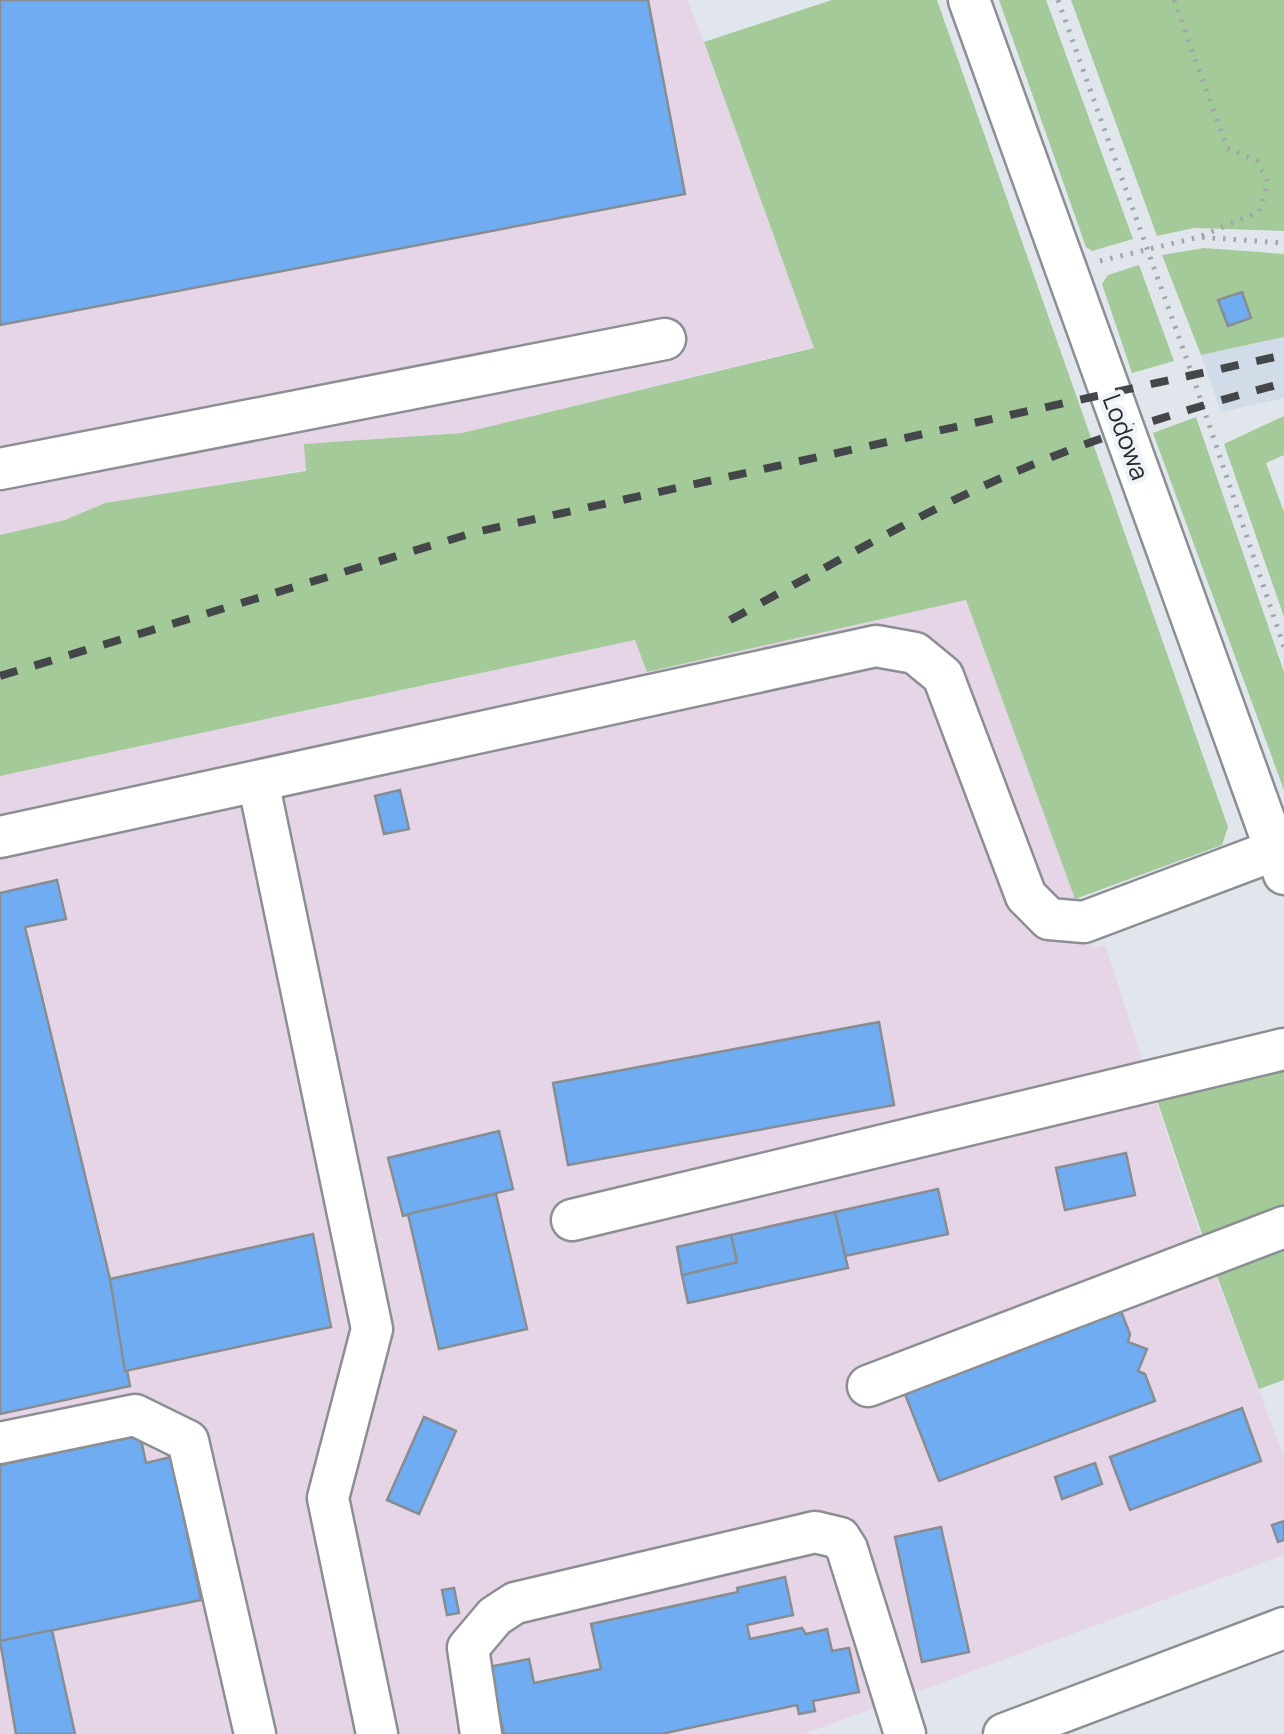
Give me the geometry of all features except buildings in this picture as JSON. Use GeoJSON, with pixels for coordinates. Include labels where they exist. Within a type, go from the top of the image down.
{"type":"FeatureCollection","features":[{"type":"Feature","properties":{"kind":"street","name":"Lodowa"},"geometry":{"type":"LineString","coordinates":[[969,0],[1279,862]]}},
{"type":"Feature","properties":{"kind":"street"},"geometry":{"type":"LineString","coordinates":[[0,469],[665,339]]}},
{"type":"Feature","properties":{"kind":"street"},"geometry":{"type":"LineString","coordinates":[[0,837],[876,646],[915,652],[943,676],[1026,896],[1049,919],[1084,922],[1279,862]]}},
{"type":"Feature","properties":{"kind":"street"},"geometry":{"type":"LineString","coordinates":[[258,781],[372,1329],[328,1498],[377,1734]]}},
{"type":"Feature","properties":{"kind":"street"},"geometry":{"type":"LineString","coordinates":[[572,1220],[1284,1048]]}},
{"type":"Feature","properties":{"kind":"street"},"geometry":{"type":"LineString","coordinates":[[868,1386],[1284,1227]]}},
{"type":"Feature","properties":{"kind":"street"},"geometry":{"type":"LineString","coordinates":[[0,1442],[135,1415],[188,1442],[254,1734]]}},
{"type":"Feature","properties":{"kind":"street"},"geometry":{"type":"LineString","coordinates":[[481,1734],[468,1648],[495,1616],[516,1603],[815,1532],[840,1538],[847,1549],[905,1734]]}},
{"type":"Feature","properties":{"kind":"street"},"geometry":{"type":"LineString","coordinates":[[1004,1734],[1284,1628]]}},
{"type":"Feature","properties":{"kind":"path"},"geometry":{"type":"LineString","coordinates":[[1058,0],[1284,647]]}},
{"type":"Feature","properties":{"kind":"path"},"geometry":{"type":"LineString","coordinates":[[1064,272],[1200,237],[1259,212],[1268,182],[1257,162],[1228,148],[1174,0]]}},
{"type":"Feature","properties":{"kind":"path"},"geometry":{"type":"LineString","coordinates":[[1200,237],[1284,242]]}},
{"type":"Feature","properties":{"kind":"shaded area"},"geometry":{"type":"Polygon","coordinates":[[[0,0],[688,0],[814,347],[462,433],[305,444],[306,470],[105,503],[65,520],[0,535],[0,0]]]}},
{"type":"Feature","properties":{"kind":"shaded area"},"geometry":{"type":"Polygon","coordinates":[[[1284,337],[1284,398],[1221,412],[1201,355],[1284,337]]]}},
{"type":"Feature","properties":{"kind":"shaded area"},"geometry":{"type":"Polygon","coordinates":[[[966,600],[1093,948],[1105,945],[1198,1228],[1284,1457],[1284,1555],[804,1734],[0,1734],[0,776],[636,640],[647,672],[966,600]]]}},
{"type":"Feature","properties":{"kind":"green space"},"geometry":{"type":"Polygon","coordinates":[[[832,0],[937,0],[1228,827],[1222,845],[1075,899],[966,600],[647,672],[635,640],[0,776],[0,535],[65,520],[105,503],[306,471],[304,444],[462,433],[814,348],[704,42],[832,0]]]}},
{"type":"Feature","properties":{"kind":"green space"},"geometry":{"type":"Polygon","coordinates":[[[999,0],[1046,0],[1133,239],[1092,251],[1086,247],[999,0]]]}},
{"type":"Feature","properties":{"kind":"green space"},"geometry":{"type":"Polygon","coordinates":[[[1071,0],[1284,0],[1284,231],[1194,228],[1157,236],[1071,0]]]}},
{"type":"Feature","properties":{"kind":"green space"},"geometry":{"type":"Polygon","coordinates":[[[1204,248],[1284,254],[1284,337],[1201,355],[1162,255],[1204,248]]]}},
{"type":"Feature","properties":{"kind":"green space"},"geometry":{"type":"Polygon","coordinates":[[[1139,265],[1174,361],[1132,373],[1102,284],[1108,275],[1139,265]]]}},
{"type":"Feature","properties":{"kind":"green space"},"geometry":{"type":"Polygon","coordinates":[[[1284,416],[1284,455],[1266,463],[1284,512],[1284,617],[1224,444],[1284,416]]]}},
{"type":"Feature","properties":{"kind":"green space"},"geometry":{"type":"Polygon","coordinates":[[[1196,417],[1284,672],[1284,790],[1153,433],[1196,417]]]}},
{"type":"Feature","properties":{"kind":"green space"},"geometry":{"type":"Polygon","coordinates":[[[1284,1063],[1284,1216],[1206,1246],[1156,1097],[1284,1063]]]}},
{"type":"Feature","properties":{"kind":"green space"},"geometry":{"type":"Polygon","coordinates":[[[1284,1239],[1284,1380],[1259,1389],[1213,1265],[1284,1239]]]}},
{"type":"Feature","properties":{"kind":"railway"},"geometry":{"type":"LineString","coordinates":[[0,676],[476,532],[1284,355]]}},
{"type":"Feature","properties":{"kind":"railway"},"geometry":{"type":"LineString","coordinates":[[730,620],[907,524],[1015,472],[1148,423],[1284,383]]}}]}
